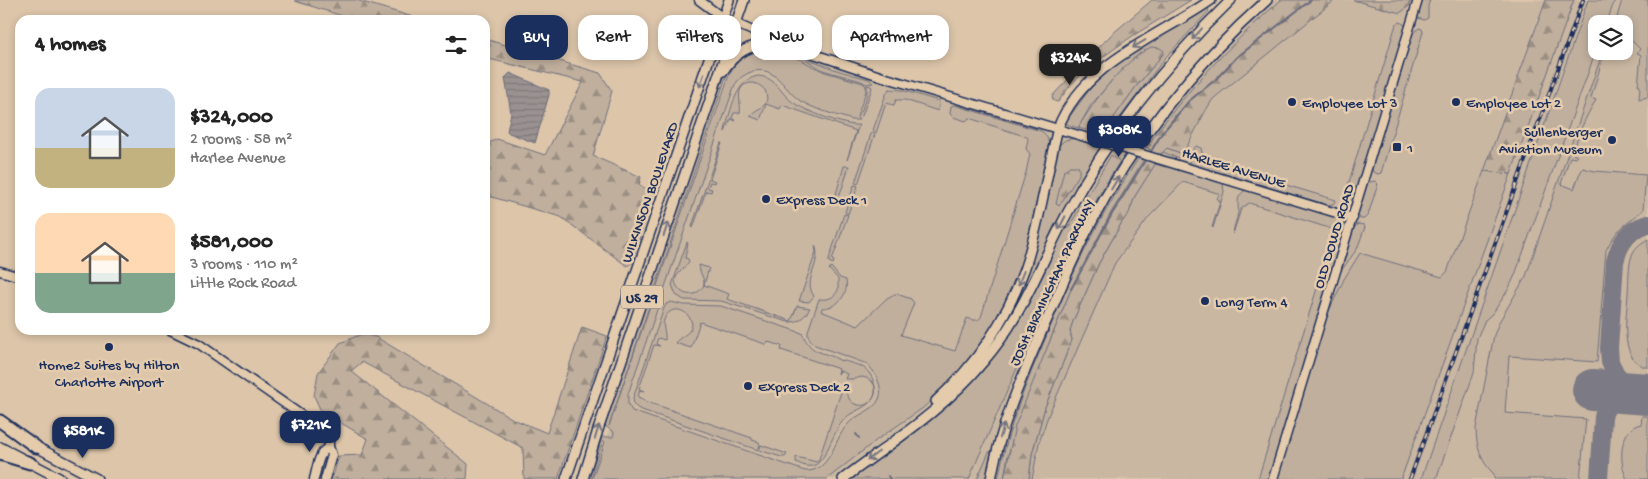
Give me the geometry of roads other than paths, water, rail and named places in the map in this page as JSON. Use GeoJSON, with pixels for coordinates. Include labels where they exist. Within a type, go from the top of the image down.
{"type":"FeatureCollection","features":[{"type":"Feature","properties":{"kind":"highway"},"geometry":{"type":"LineString","coordinates":[[0,421],[36,447]]}},
{"type":"Feature","properties":{"kind":"highway"},"geometry":{"type":"LineString","coordinates":[[0,454],[30,463]]}},
{"type":"Feature","properties":{"kind":"main road","name":"WILKINSON BOULEVARD"},"geometry":{"type":"LineString","coordinates":[[724,15],[729,0]]}},
{"type":"Feature","properties":{"kind":"main road","name":"WILKINSON BOULEVARD"},"geometry":{"type":"LineString","coordinates":[[739,15],[744,0]]}},
{"type":"Feature","properties":{"kind":"main road"},"geometry":{"type":"LineString","coordinates":[[904,433],[971,365],[987,344],[1014,295],[1034,235],[1058,128],[1079,94],[1110,64],[1129,50],[1211,0]]}},
{"type":"Feature","properties":{"kind":"main road","name":"JOSH BIRMINGHAM PARKWAY"},"geometry":{"type":"LineString","coordinates":[[843,479],[943,402],[981,364],[1002,337],[1026,298],[1068,212],[1116,135],[1168,66],[1206,24],[1231,0]]}},
{"type":"Feature","properties":{"kind":"main road","name":"JOSH BIRMINGHAM PARKWAY"},"geometry":{"type":"LineString","coordinates":[[991,479],[1001,436],[1015,393],[1088,228],[1137,147],[1177,93],[1233,32],[1267,0]]}},
{"type":"Feature","properties":{"kind":"main road"},"geometry":{"type":"LineString","coordinates":[[714,87],[734,57],[751,46]]}},
{"type":"Feature","properties":{"kind":"main road","name":"WILKINSON BOULEVARD"},"geometry":{"type":"LineString","coordinates":[[566,479],[709,60]]}},
{"type":"Feature","properties":{"kind":"main road","name":"WILKINSON BOULEVARD"},"geometry":{"type":"LineString","coordinates":[[583,479],[723,60]]}},
{"type":"Feature","properties":{"kind":"main road"},"geometry":{"type":"LineString","coordinates":[[645,247],[658,251]]}},
{"type":"Feature","properties":{"kind":"main road"},"geometry":{"type":"LineString","coordinates":[[0,428],[97,479]]}},
{"type":"Feature","properties":{"kind":"main road"},"geometry":{"type":"LineString","coordinates":[[0,447],[61,479]]}},
{"type":"Feature","properties":{"kind":"street","name":"HARLEE AVENUE"},"geometry":{"type":"LineString","coordinates":[[699,0],[719,15]]}},
{"type":"Feature","properties":{"kind":"street","name":"OLD DOWD ROAD"},"geometry":{"type":"LineString","coordinates":[[1273,479],[1418,0]]}},
{"type":"Feature","properties":{"kind":"street","name":"HARLEE AVENUE"},"geometry":{"type":"LineString","coordinates":[[822,57],[883,77],[1353,218]]}},
{"type":"Feature","properties":{"kind":"street"},"geometry":{"type":"LineString","coordinates":[[0,271],[15,276]]}},
{"type":"Feature","properties":{"kind":"street"},"geometry":{"type":"LineString","coordinates":[[180,335],[199,344],[327,433],[329,438],[328,447],[322,453],[314,479]]}},
{"type":"Feature","properties":{"kind":"street"},"geometry":{"type":"LineString","coordinates":[[326,479],[332,455],[332,451],[328,447]]}},
{"type":"Feature","properties":{"kind":"waterway"},"geometry":{"type":"LineString","coordinates":[[1150,153],[1162,133],[1189,101],[1215,80],[1237,57],[1311,0]]}},
{"type":"Feature","properties":{"kind":"waterway"},"geometry":{"type":"LineString","coordinates":[[1071,289],[1112,214],[1146,159]]}},
{"type":"Feature","properties":{"kind":"waterway"},"geometry":{"type":"LineString","coordinates":[[856,434],[859,438]]}},
{"type":"Feature","properties":{"kind":"railway"},"geometry":{"type":"LineString","coordinates":[[1410,479],[1583,0]]}},
{"type":"Feature","properties":{"kind":"place","name":"Employee Lot 3"},"geometry":{"type":"Point","coordinates":[1292,102]}},
{"type":"Feature","properties":{"kind":"place","name":"Employee Lot 2"},"geometry":{"type":"Point","coordinates":[1456,102]}},
{"type":"Feature","properties":{"kind":"place","name":"Sullenberger Aviation Museum"},"geometry":{"type":"Point","coordinates":[1612,140]}},
{"type":"Feature","properties":{"kind":"place","name":"1"},"geometry":{"type":"Point","coordinates":[1397,147]}},
{"type":"Feature","properties":{"kind":"place","name":"Express Deck 1"},"geometry":{"type":"Point","coordinates":[766,199]}},
{"type":"Feature","properties":{"kind":"place","name":"Long Term 4"},"geometry":{"type":"Point","coordinates":[1205,301]}},
{"type":"Feature","properties":{"kind":"place","name":"Home2 Suites by Hilton Charlotte Airport"},"geometry":{"type":"Point","coordinates":[109,347]}},
{"type":"Feature","properties":{"kind":"place","name":"Express Deck 2"},"geometry":{"type":"Point","coordinates":[748,386]}}]}
